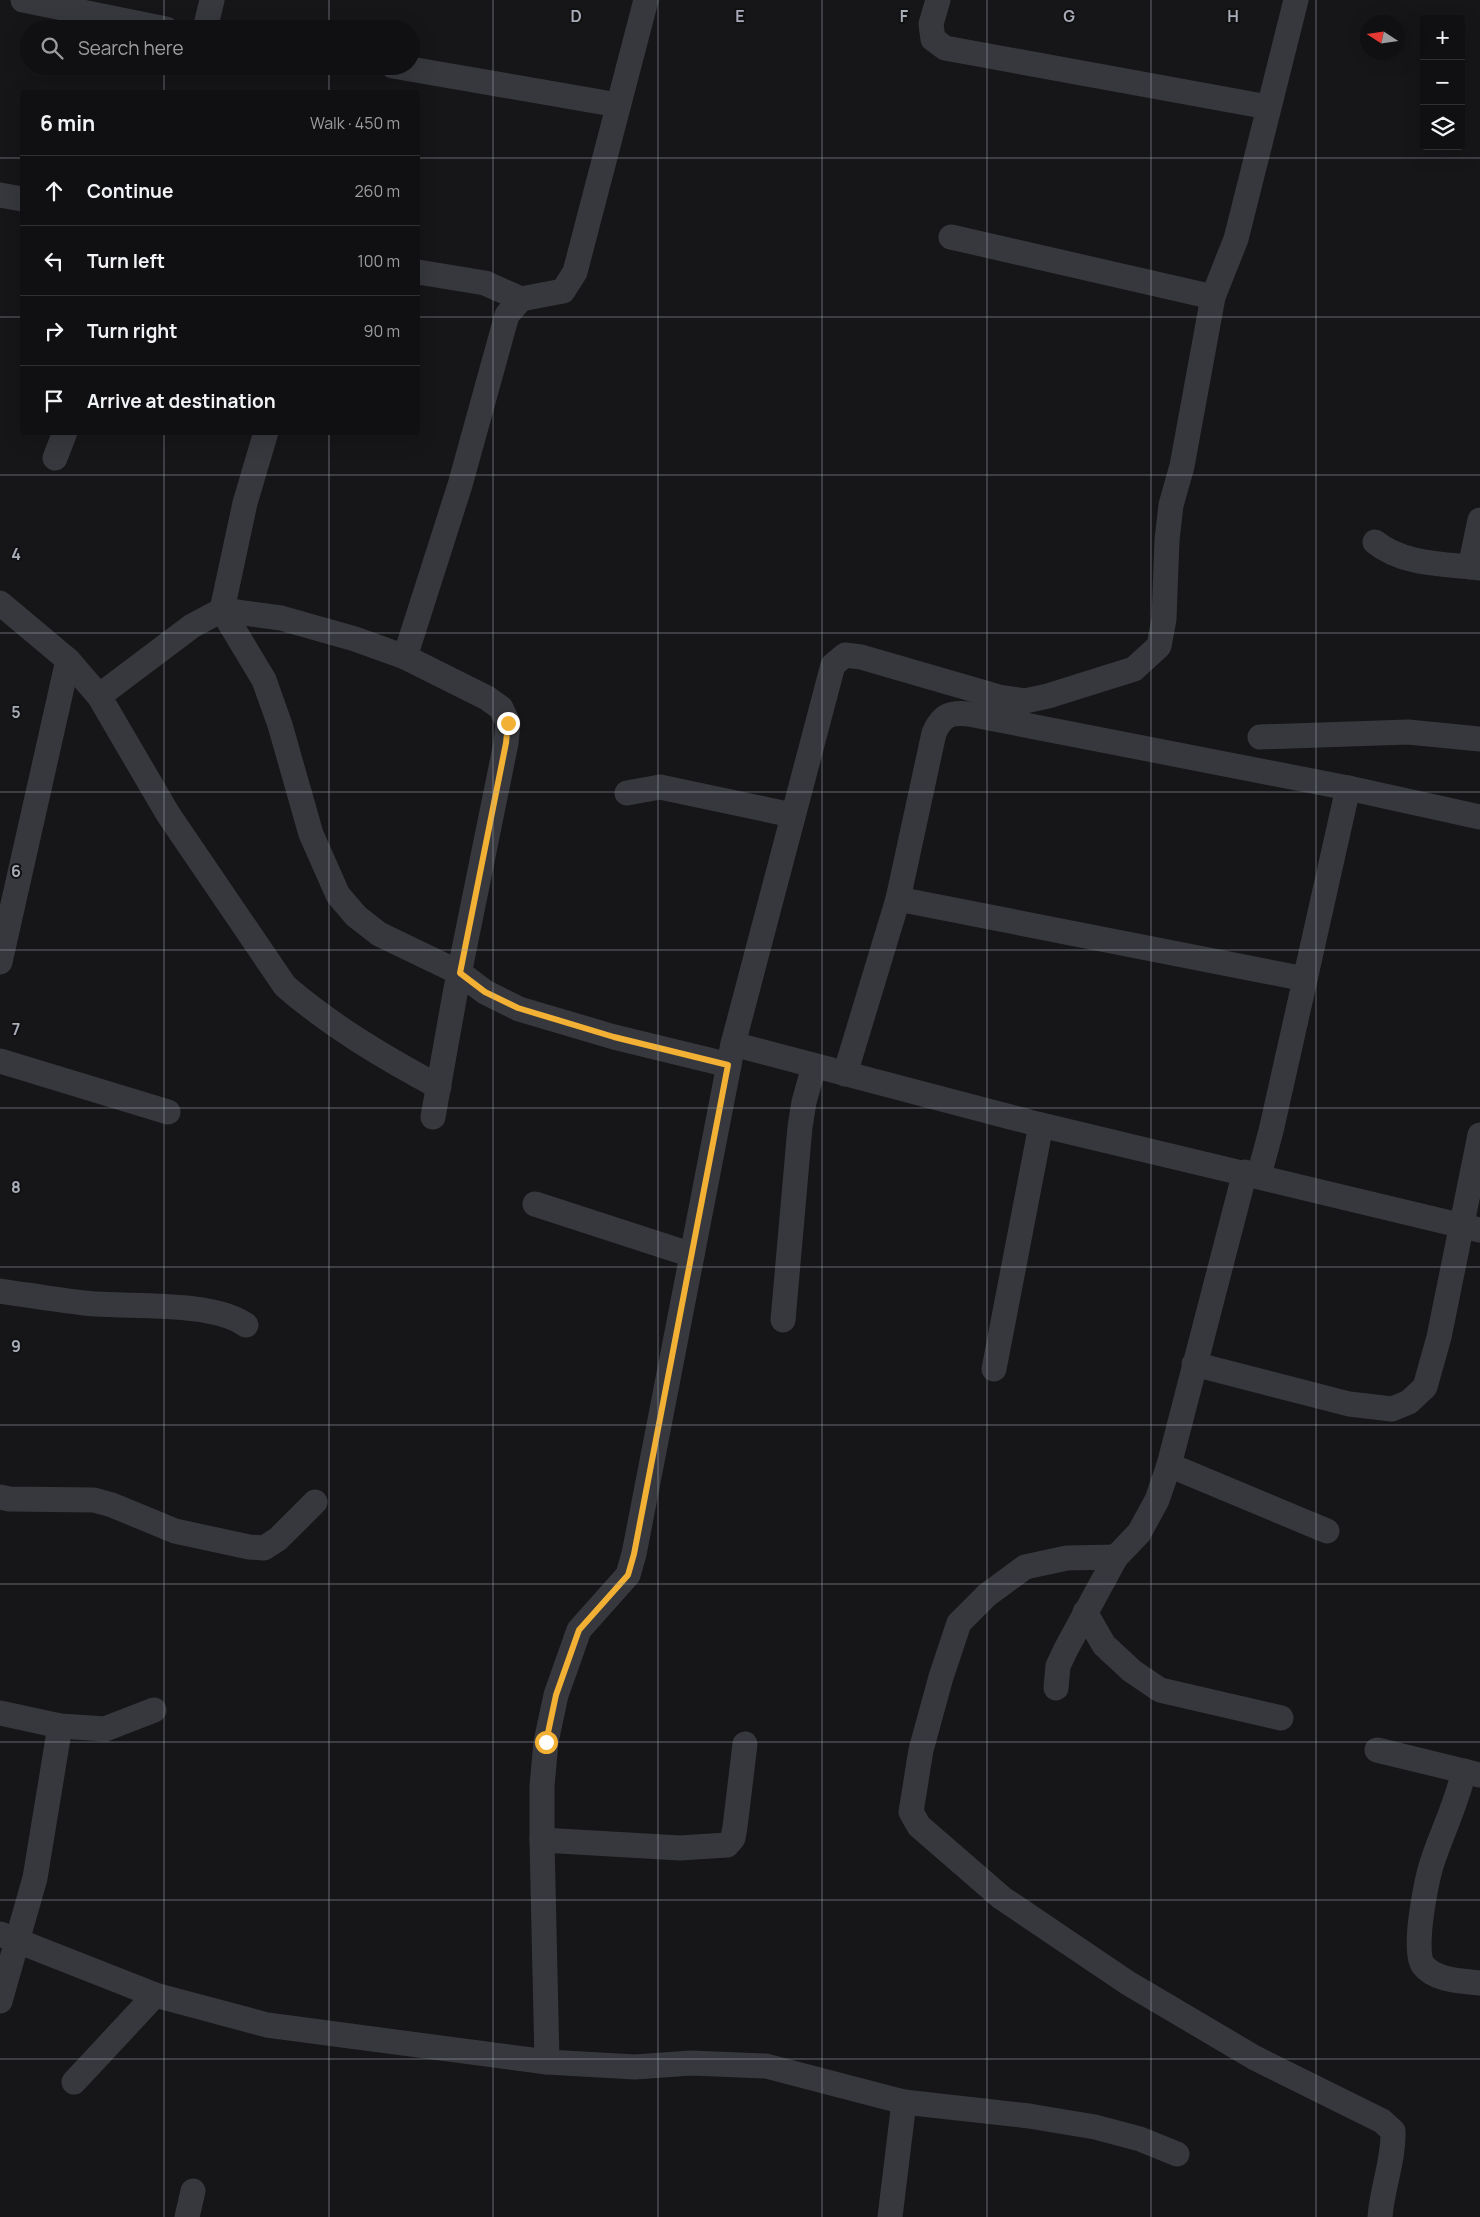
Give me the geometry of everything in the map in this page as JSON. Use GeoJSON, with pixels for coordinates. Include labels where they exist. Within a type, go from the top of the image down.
{"type":"FeatureCollection","features":[{"type":"Feature","properties":{"kind":"street"},"geometry":{"type":"LineString","coordinates":[[22,0],[121,20]]}},
{"type":"Feature","properties":{"kind":"street"},"geometry":{"type":"LineString","coordinates":[[207,20],[212,0]]}},
{"type":"Feature","properties":{"kind":"street"},"geometry":{"type":"LineString","coordinates":[[420,272],[485,283],[521,299],[563,291],[575,272],[646,0]]}},
{"type":"Feature","properties":{"kind":"street"},"geometry":{"type":"LineString","coordinates":[[938,0],[931,24],[932,38],[945,48],[1268,107]]}},
{"type":"Feature","properties":{"kind":"street"},"geometry":{"type":"LineString","coordinates":[[547,2062],[542,1840],[542,1786],[546,1742],[556,1695],[579,1630],[628,1575],[634,1554],[731,1054],[792,815],[833,665],[845,655],[894,666],[998,697],[1025,701],[1048,696],[1134,669],[1160,646],[1164,618],[1167,540],[1171,505],[1182,466],[1213,297],[1236,239],[1296,0]]}},
{"type":"Feature","properties":{"kind":"street"},"geometry":{"type":"LineString","coordinates":[[420,71],[618,106]]}},
{"type":"Feature","properties":{"kind":"street"},"geometry":{"type":"LineString","coordinates":[[0,195],[20,199]]}},
{"type":"Feature","properties":{"kind":"street"},"geometry":{"type":"LineString","coordinates":[[951,237],[1213,297]]}},
{"type":"Feature","properties":{"kind":"street"},"geometry":{"type":"LineString","coordinates":[[405,657],[460,485],[507,315],[521,299]]}},
{"type":"Feature","properties":{"kind":"street"},"geometry":{"type":"LineString","coordinates":[[55,458],[64,435]]}},
{"type":"Feature","properties":{"kind":"street"},"geometry":{"type":"LineString","coordinates":[[265,435],[245,503],[222,610],[264,680],[280,725],[312,834],[338,895],[356,916],[379,934],[460,973],[485,992],[518,1008],[614,1037],[814,1066],[1041,1125],[1471,1227]]}},
{"type":"Feature","properties":{"kind":"street"},"geometry":{"type":"LineString","coordinates":[[1375,542],[1387,552],[1426,562],[1475,567],[1480,520]]}},
{"type":"Feature","properties":{"kind":"street"},"geometry":{"type":"LineString","coordinates":[[0,603],[68,660],[99,696],[168,814],[285,986],[308,1006],[401,1067],[439,1086]]}},
{"type":"Feature","properties":{"kind":"street"},"geometry":{"type":"LineString","coordinates":[[99,696],[192,626],[222,610],[281,618],[355,638],[405,657],[487,698],[501,708],[508,723],[506,743],[433,1117]]}},
{"type":"Feature","properties":{"kind":"street"},"geometry":{"type":"LineString","coordinates":[[0,962],[68,660]]}},
{"type":"Feature","properties":{"kind":"street"},"geometry":{"type":"LineString","coordinates":[[845,1074],[898,899],[934,732],[940,720],[947,714],[969,714],[1348,788],[1480,817]]}},
{"type":"Feature","properties":{"kind":"street"},"geometry":{"type":"LineString","coordinates":[[1260,738],[1408,732],[1480,738]]}},
{"type":"Feature","properties":{"kind":"street"},"geometry":{"type":"LineString","coordinates":[[627,793],[660,787],[792,815]]}},
{"type":"Feature","properties":{"kind":"street"},"geometry":{"type":"LineString","coordinates":[[1056,1688],[1058,1666],[1085,1612],[1116,1557],[1140,1533],[1157,1500],[1169,1465],[1194,1364],[1252,1174],[1305,979],[1348,788]]}},
{"type":"Feature","properties":{"kind":"street"},"geometry":{"type":"LineString","coordinates":[[898,899],[1305,979]]}},
{"type":"Feature","properties":{"kind":"street"},"geometry":{"type":"LineString","coordinates":[[0,1061],[168,1112]]}},
{"type":"Feature","properties":{"kind":"street"},"geometry":{"type":"LineString","coordinates":[[783,1320],[800,1127],[804,1102],[814,1066]]}},
{"type":"Feature","properties":{"kind":"street"},"geometry":{"type":"LineString","coordinates":[[994,1369],[1041,1125]]}},
{"type":"Feature","properties":{"kind":"street"},"geometry":{"type":"LineString","coordinates":[[1194,1364],[1349,1404],[1392,1409],[1409,1402],[1425,1387],[1471,1227],[1480,1134]]}},
{"type":"Feature","properties":{"kind":"street"},"geometry":{"type":"LineString","coordinates":[[535,1204],[692,1255]]}},
{"type":"Feature","properties":{"kind":"street"},"geometry":{"type":"LineString","coordinates":[[0,1291],[84,1303],[144,1307],[168,1306],[203,1310],[246,1325]]}},
{"type":"Feature","properties":{"kind":"street"},"geometry":{"type":"LineString","coordinates":[[1169,1465],[1327,1531]]}},
{"type":"Feature","properties":{"kind":"street"},"geometry":{"type":"LineString","coordinates":[[0,1497],[94,1500],[112,1505],[175,1531],[249,1547],[264,1548],[278,1539],[314,1502]]}},
{"type":"Feature","properties":{"kind":"street"},"geometry":{"type":"LineString","coordinates":[[1116,1557],[1067,1558],[1025,1567],[987,1595],[958,1623],[921,1750],[911,1812],[913,1818],[919,1826],[1002,1898],[1128,1983],[1256,2058],[1382,2122],[1392,2131],[1394,2150],[1384,2184],[1380,2217]]}},
{"type":"Feature","properties":{"kind":"street"},"geometry":{"type":"LineString","coordinates":[[1085,1612],[1104,1645],[1132,1671],[1160,1690],[1281,1718]]}},
{"type":"Feature","properties":{"kind":"street"},"geometry":{"type":"LineString","coordinates":[[0,1713],[60,1726],[105,1729],[154,1710]]}},
{"type":"Feature","properties":{"kind":"street"},"geometry":{"type":"LineString","coordinates":[[0,2001],[9,1937],[35,1878],[60,1726]]}},
{"type":"Feature","properties":{"kind":"street"},"geometry":{"type":"LineString","coordinates":[[542,1840],[680,1848],[727,1845],[733,1838],[735,1827],[745,1744]]}},
{"type":"Feature","properties":{"kind":"street"},"geometry":{"type":"LineString","coordinates":[[1376,1750],[1472,1773],[1434,1858],[1423,1904],[1419,1937],[1420,1957],[1424,1966],[1440,1977],[1480,1983]]}},
{"type":"Feature","properties":{"kind":"street"},"geometry":{"type":"LineString","coordinates":[[9,1937],[155,1995],[267,2025],[547,2062],[635,2068],[691,2063],[766,2066],[904,2102],[1029,2116],[1095,2127],[1140,2139],[1177,2154]]}},
{"type":"Feature","properties":{"kind":"street"},"geometry":{"type":"LineString","coordinates":[[74,2082],[155,1995]]}},
{"type":"Feature","properties":{"kind":"street"},"geometry":{"type":"LineString","coordinates":[[890,2217],[904,2102]]}},
{"type":"Feature","properties":{"kind":"street"},"geometry":{"type":"LineString","coordinates":[[187,2217],[193,2191]]}},
{"type":"Feature","properties":{"kind":"route"},"geometry":{"type":"LineString","coordinates":[[508,723],[506,743],[460,973],[485,992],[518,1008],[562,1023],[728,1065],[634,1554],[628,1575],[579,1630],[556,1695],[546,1742]]}}]}
